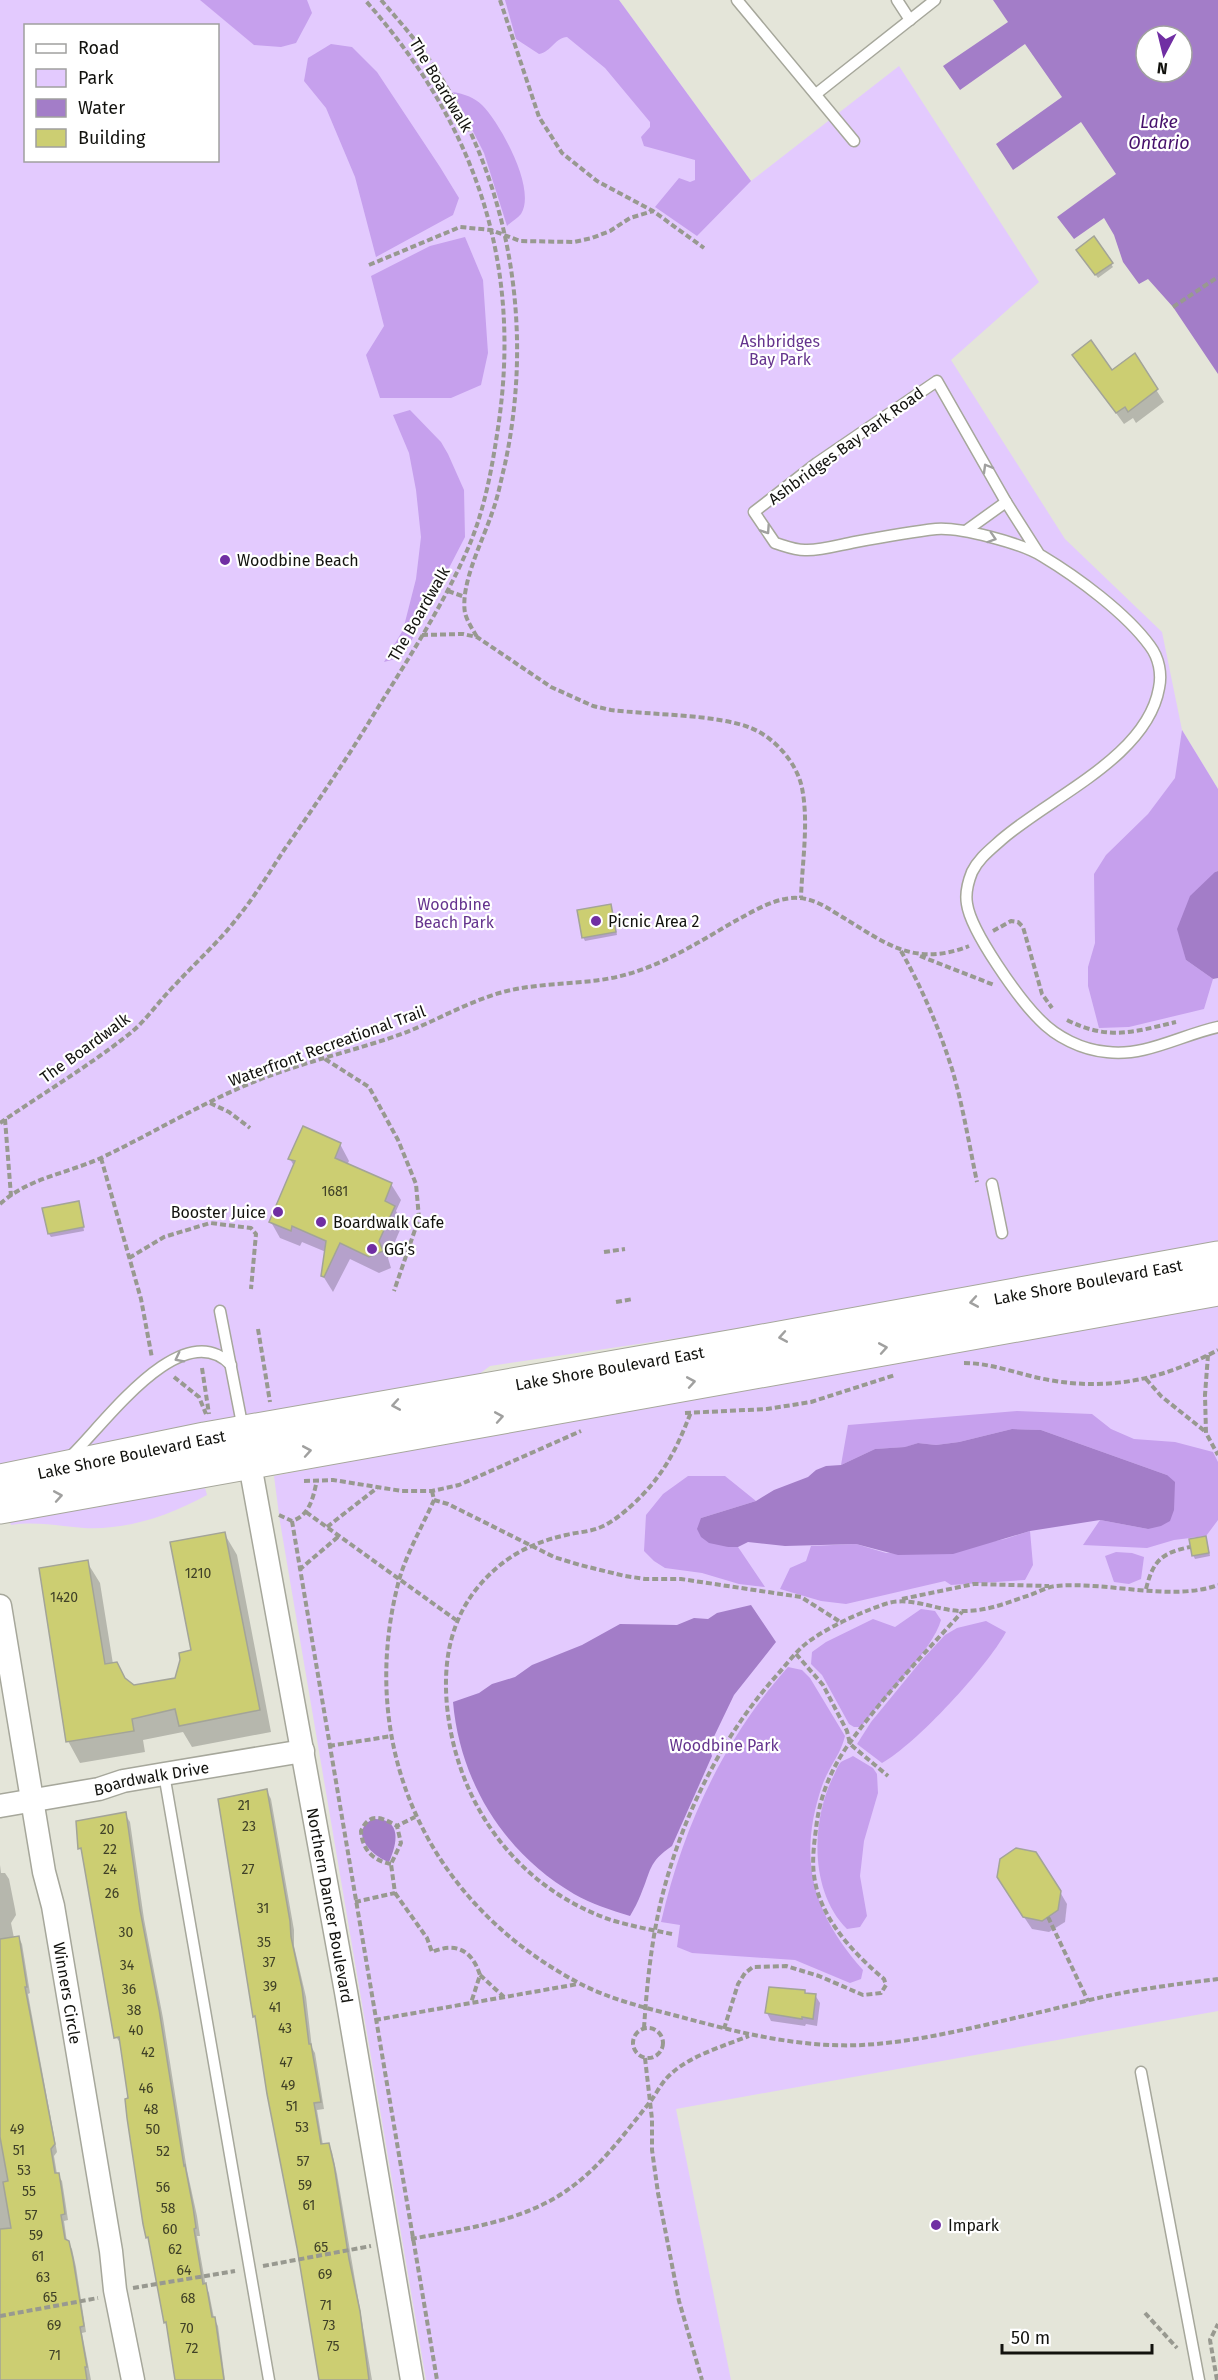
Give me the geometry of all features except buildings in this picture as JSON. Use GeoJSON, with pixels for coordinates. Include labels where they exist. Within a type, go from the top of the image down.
{"type":"FeatureCollection","features":[{"type":"Feature","properties":{"kind":"highway","name":"Lake Shore Boulevard East"},"geometry":{"type":"LineString","coordinates":[[0,1481],[1218,1258]]}},
{"type":"Feature","properties":{"kind":"highway","name":"Lake Shore Boulevard East"},"geometry":{"type":"LineString","coordinates":[[0,1507],[253,1434],[1218,1289]]}},
{"type":"Feature","properties":{"kind":"street","name":"Northern Dancer Boulevard"},"geometry":{"type":"LineString","coordinates":[[253,1434],[303,1751],[412,2380]]}},
{"type":"Feature","properties":{"kind":"street","name":"Winners Circle"},"geometry":{"type":"LineString","coordinates":[[0,1606],[32,1801],[59,1940],[111,2251],[115,2290],[133,2380]]}},
{"type":"Feature","properties":{"kind":"street","name":"Boardwalk Drive"},"geometry":{"type":"LineString","coordinates":[[0,1806],[99,1789],[123,1781],[303,1751]]}},
{"type":"Feature","properties":{"kind":"lane"},"geometry":{"type":"LineString","coordinates":[[737,0],[854,141]]}},
{"type":"Feature","properties":{"kind":"lane"},"geometry":{"type":"LineString","coordinates":[[897,0],[910,20]]}},
{"type":"Feature","properties":{"kind":"lane"},"geometry":{"type":"LineString","coordinates":[[816,94],[935,0]]}},
{"type":"Feature","properties":{"kind":"lane","name":"Ashbridges Bay Park Road"},"geometry":{"type":"LineString","coordinates":[[1040,554],[1006,502],[937,381],[817,463],[754,512],[775,543],[804,551],[941,529],[967,530],[1040,554],[1119,611],[1151,647],[1158,661],[1161,679],[1152,712],[1134,738],[1089,776],[1017,826],[981,858],[971,875],[966,902],[969,914],[1015,990],[1039,1020],[1074,1043],[1105,1053],[1145,1050],[1218,1027]]}},
{"type":"Feature","properties":{"kind":"lane"},"geometry":{"type":"LineString","coordinates":[[967,530],[1006,502]]}},
{"type":"Feature","properties":{"kind":"lane"},"geometry":{"type":"LineString","coordinates":[[992,1184],[1002,1233]]}},
{"type":"Feature","properties":{"kind":"lane"},"geometry":{"type":"LineString","coordinates":[[220,1311],[231,1365],[253,1434]]}},
{"type":"Feature","properties":{"kind":"lane"},"geometry":{"type":"LineString","coordinates":[[48,1472],[71,1456],[151,1375],[178,1357],[196,1350],[211,1352],[222,1356],[231,1365]]}},
{"type":"Feature","properties":{"kind":"lane"},"geometry":{"type":"LineString","coordinates":[[164,1774],[270,2380]]}},
{"type":"Feature","properties":{"kind":"lane"},"geometry":{"type":"LineString","coordinates":[[1141,2072],[1199,2380]]}},
{"type":"Feature","properties":{"kind":"path","name":"The Boardwalk"},"geometry":{"type":"LineString","coordinates":[[0,1123],[131,1033],[237,920],[341,767],[448,591],[470,543],[486,495],[501,414],[504,363],[504,300],[498,257],[474,173],[451,119],[398,37],[365,0]]}},
{"type":"Feature","properties":{"kind":"path"},"geometry":{"type":"LineString","coordinates":[[381,0],[435,67],[464,119],[481,158],[506,235],[517,299],[517,358],[513,410],[505,462],[494,510],[471,571],[465,597],[465,613],[477,637]]}},
{"type":"Feature","properties":{"kind":"path"},"geometry":{"type":"LineString","coordinates":[[500,0],[533,102],[555,144],[597,182],[653,212],[704,248]]}},
{"type":"Feature","properties":{"kind":"path"},"geometry":{"type":"LineString","coordinates":[[369,265],[460,227],[491,230],[520,241],[574,242],[592,238],[610,231],[630,218],[653,212]]}},
{"type":"Feature","properties":{"kind":"path"},"geometry":{"type":"LineString","coordinates":[[1173,307],[1218,277]]}},
{"type":"Feature","properties":{"kind":"path"},"geometry":{"type":"LineString","coordinates":[[448,591],[465,597]]}},
{"type":"Feature","properties":{"kind":"path"},"geometry":{"type":"LineString","coordinates":[[422,635],[463,634],[477,637],[551,687],[593,706],[729,723],[751,728],[768,738],[791,761],[802,789],[804,822],[801,898],[818,902],[900,950],[1000,987],[1015,990]]}},
{"type":"Feature","properties":{"kind":"path","name":"Waterfront Recreational Trail"},"geometry":{"type":"LineString","coordinates":[[0,1204],[42,1180],[101,1158],[260,1079],[399,1035],[476,1000],[504,992],[531,985],[606,979],[627,975],[658,963],[760,908],[785,898],[801,898]]}},
{"type":"Feature","properties":{"kind":"path"},"geometry":{"type":"LineString","coordinates":[[996,929],[1011,921],[1018,922],[1023,927],[1042,994],[1052,1008],[1066,1020],[1085,1029],[1104,1034],[1121,1034],[1184,1020]]}},
{"type":"Feature","properties":{"kind":"path"},"geometry":{"type":"LineString","coordinates":[[918,955],[938,955],[971,945]]}},
{"type":"Feature","properties":{"kind":"path"},"geometry":{"type":"LineString","coordinates":[[900,950],[916,978],[952,1070],[978,1186]]}},
{"type":"Feature","properties":{"kind":"path"},"geometry":{"type":"LineString","coordinates":[[325,1058],[369,1087],[398,1140],[416,1184],[419,1218],[394,1291]]}},
{"type":"Feature","properties":{"kind":"path"},"geometry":{"type":"LineString","coordinates":[[209,1103],[229,1112],[250,1128]]}},
{"type":"Feature","properties":{"kind":"path"},"geometry":{"type":"LineString","coordinates":[[5,1119],[11,1196]]}},
{"type":"Feature","properties":{"kind":"path"},"geometry":{"type":"LineString","coordinates":[[101,1158],[143,1308],[152,1358]]}},
{"type":"Feature","properties":{"kind":"path"},"geometry":{"type":"LineString","coordinates":[[129,1258],[164,1237],[193,1227],[210,1223],[251,1228],[256,1234],[251,1289]]}},
{"type":"Feature","properties":{"kind":"path"},"geometry":{"type":"LineString","coordinates":[[604,1252],[625,1249]]}},
{"type":"Feature","properties":{"kind":"path"},"geometry":{"type":"LineString","coordinates":[[616,1302],[633,1299]]}},
{"type":"Feature","properties":{"kind":"path"},"geometry":{"type":"LineString","coordinates":[[253,1434],[271,1401],[258,1329]]}},
{"type":"Feature","properties":{"kind":"path"},"geometry":{"type":"LineString","coordinates":[[962,1363],[989,1365],[1049,1380],[1088,1384],[1135,1382],[1170,1372],[1218,1350]]}},
{"type":"Feature","properties":{"kind":"path"},"geometry":{"type":"LineString","coordinates":[[1206,1432],[1204,1395],[1208,1355]]}},
{"type":"Feature","properties":{"kind":"path"},"geometry":{"type":"LineString","coordinates":[[174,1377],[199,1397],[204,1405],[207,1420],[208,1404],[202,1368]]}},
{"type":"Feature","properties":{"kind":"path"},"geometry":{"type":"LineString","coordinates":[[681,1413],[767,1409],[811,1402],[896,1375]]}},
{"type":"Feature","properties":{"kind":"path"},"geometry":{"type":"LineString","coordinates":[[1146,1379],[1161,1396],[1206,1432],[1218,1455]]}},
{"type":"Feature","properties":{"kind":"path"},"geometry":{"type":"LineString","coordinates":[[672,1934],[610,1919],[581,1907],[554,1892],[509,1853],[474,1804],[460,1770],[450,1734],[445,1673],[456,1620],[471,1596],[489,1575],[510,1556],[530,1545],[602,1527],[625,1512],[660,1476],[676,1450],[691,1412]]}},
{"type":"Feature","properties":{"kind":"path"},"geometry":{"type":"LineString","coordinates":[[298,1481],[348,1482],[402,1491],[432,1491],[459,1485],[585,1429]]}},
{"type":"Feature","properties":{"kind":"path"},"geometry":{"type":"LineString","coordinates":[[276,1513],[292,1521],[300,1519],[313,1501],[317,1480]]}},
{"type":"Feature","properties":{"kind":"path"},"geometry":{"type":"LineString","coordinates":[[327,1527],[378,1487]]}},
{"type":"Feature","properties":{"kind":"path"},"geometry":{"type":"LineString","coordinates":[[432,1491],[434,1500],[399,1581],[390,1621],[386,1663],[392,1736],[402,1780],[415,1816],[453,1881],[482,1913],[540,1961],[579,1984],[645,2008],[750,2036],[863,2045],[963,2029],[1142,1989],[1218,1979]]}},
{"type":"Feature","properties":{"kind":"path"},"geometry":{"type":"LineString","coordinates":[[434,1500],[448,1504],[554,1557],[625,1576],[645,1579],[681,1579],[801,1597],[842,1623]]}},
{"type":"Feature","properties":{"kind":"path"},"geometry":{"type":"LineString","coordinates":[[306,1512],[456,1620]]}},
{"type":"Feature","properties":{"kind":"path"},"geometry":{"type":"LineString","coordinates":[[292,1521],[437,2380]]}},
{"type":"Feature","properties":{"kind":"path"},"geometry":{"type":"LineString","coordinates":[[299,1570],[339,1536]]}},
{"type":"Feature","properties":{"kind":"path"},"geometry":{"type":"LineString","coordinates":[[1146,1589],[1156,1562],[1166,1554],[1190,1547]]}},
{"type":"Feature","properties":{"kind":"path"},"geometry":{"type":"LineString","coordinates":[[644,2028],[655,1931],[675,1852],[703,1785],[720,1754],[759,1695],[808,1642],[870,1609],[974,1584],[1201,1590],[1218,1585]]}},
{"type":"Feature","properties":{"kind":"path"},"geometry":{"type":"LineString","coordinates":[[900,1600],[962,1612],[993,1608],[1053,1586]]}},
{"type":"Feature","properties":{"kind":"path"},"geometry":{"type":"LineString","coordinates":[[724,2029],[738,1984],[745,1973],[753,1967],[786,1966],[819,1976],[863,1995],[881,1993],[886,1985],[884,1979],[855,1952],[831,1920],[822,1903],[814,1875],[814,1846],[818,1814],[823,1791],[850,1744],[914,1665],[962,1612]]}},
{"type":"Feature","properties":{"kind":"path"},"geometry":{"type":"LineString","coordinates":[[796,1654],[823,1685],[847,1731],[850,1744],[888,1776]]}},
{"type":"Feature","properties":{"kind":"path"},"geometry":{"type":"LineString","coordinates":[[329,1746],[392,1736]]}},
{"type":"Feature","properties":{"kind":"path"},"geometry":{"type":"LineString","coordinates":[[397,1826],[415,1816]]}},
{"type":"Feature","properties":{"kind":"path"},"geometry":{"type":"LineString","coordinates":[[391,1864],[384,1863],[370,1855],[364,1846],[361,1831],[364,1824],[374,1817],[379,1817],[397,1826]]}},
{"type":"Feature","properties":{"kind":"path"},"geometry":{"type":"LineString","coordinates":[[397,1826],[400,1843],[391,1864],[395,1893],[427,1938],[432,1952],[446,1947],[460,1949],[472,1958],[480,1975],[504,1997]]}},
{"type":"Feature","properties":{"kind":"path"},"geometry":{"type":"LineString","coordinates":[[355,1902],[395,1893]]}},
{"type":"Feature","properties":{"kind":"path"},"geometry":{"type":"LineString","coordinates":[[1048,1917],[1088,2001]]}},
{"type":"Feature","properties":{"kind":"path"},"geometry":{"type":"LineString","coordinates":[[471,2003],[480,1975]]}},
{"type":"Feature","properties":{"kind":"path"},"geometry":{"type":"LineString","coordinates":[[375,2020],[579,1984]]}},
{"type":"Feature","properties":{"kind":"path"},"geometry":{"type":"LineString","coordinates":[[644,2028],[654,2028],[658,2031],[663,2045],[659,2054],[645,2058],[637,2054],[632,2046],[633,2037],[644,2028]]}},
{"type":"Feature","properties":{"kind":"path"},"geometry":{"type":"LineString","coordinates":[[406,2240],[473,2228],[501,2220],[531,2210],[565,2192],[597,2166],[650,2102],[664,2080],[676,2069],[750,2036]]}},
{"type":"Feature","properties":{"kind":"path"},"geometry":{"type":"LineString","coordinates":[[645,2058],[655,2170],[670,2261],[702,2380]]}},
{"type":"Feature","properties":{"kind":"path"},"geometry":{"type":"LineString","coordinates":[[0,2316],[105,2297],[115,2290],[380,2244]]}},
{"type":"Feature","properties":{"kind":"path"},"geometry":{"type":"LineString","coordinates":[[1145,2313],[1178,2349]]}},
{"type":"Feature","properties":{"kind":"path"},"geometry":{"type":"LineString","coordinates":[[1217,2380],[1210,2340],[1218,2324]]}},
{"type":"Feature","properties":{"kind":"green space","name":"Woodbine Beach Park"},"geometry":{"type":"Polygon","coordinates":[[[0,0],[619,0],[751,181],[899,66],[1039,282],[951,360],[1065,539],[1162,632],[1182,730],[1218,789],[1218,871],[1215,872],[1213,979],[1218,978],[1218,1248],[841,1319],[679,1338],[490,1366],[467,1383],[0,1471],[0,0]]]}},
{"type":"Feature","properties":{"kind":"green space","name":"Woodbine Park"},"geometry":{"type":"Polygon","coordinates":[[[1218,1305],[1218,2011],[676,2109],[731,2380],[426,2380],[274,1476],[537,1424],[1218,1305]]]}},
{"type":"Feature","properties":{"kind":"green space"},"geometry":{"type":"Polygon","coordinates":[[[205,1488],[207,1495],[192,1503],[163,1515],[116,1527],[11,1525],[10,1522],[20,1517],[205,1488]]]}},
{"type":"Feature","properties":{"kind":"shaded area"},"geometry":{"type":"Polygon","coordinates":[[[200,0],[307,0],[312,13],[296,43],[281,47],[254,45],[200,0]]]}},
{"type":"Feature","properties":{"kind":"shaded area"},"geometry":{"type":"Polygon","coordinates":[[[505,0],[619,0],[751,181],[697,236],[655,207],[679,178],[690,182],[695,180],[695,160],[644,146],[641,137],[650,127],[650,122],[605,68],[567,37],[560,39],[539,54],[516,39],[505,0]]]}},
{"type":"Feature","properties":{"kind":"shaded area"},"geometry":{"type":"Polygon","coordinates":[[[331,44],[352,47],[377,72],[459,198],[453,215],[376,257],[355,177],[326,108],[304,81],[308,58],[331,44]]]}},
{"type":"Feature","properties":{"kind":"shaded area"},"geometry":{"type":"Polygon","coordinates":[[[453,92],[469,96],[482,105],[498,126],[514,157],[524,189],[525,203],[521,214],[507,226],[484,153],[453,92]]]}},
{"type":"Feature","properties":{"kind":"shaded area"},"geometry":{"type":"Polygon","coordinates":[[[465,237],[483,280],[488,353],[481,385],[451,398],[380,398],[366,355],[384,326],[371,276],[430,246],[465,237]]]}},
{"type":"Feature","properties":{"kind":"shaded area"},"geometry":{"type":"Polygon","coordinates":[[[410,410],[441,442],[464,490],[465,537],[403,657],[384,662],[403,630],[416,579],[421,537],[409,453],[393,415],[410,410]]]}},
{"type":"Feature","properties":{"kind":"shaded area"},"geometry":{"type":"Polygon","coordinates":[[[1182,730],[1218,789],[1218,871],[1215,872],[1186,960],[1213,979],[1204,1009],[1129,1027],[1099,1028],[1088,986],[1088,967],[1095,943],[1094,874],[1106,855],[1148,814],[1175,778],[1182,730]]]}},
{"type":"Feature","properties":{"kind":"shaded area"},"geometry":{"type":"Polygon","coordinates":[[[1017,1411],[1092,1414],[1111,1429],[1134,1439],[1175,1442],[1213,1452],[1218,1462],[1218,1520],[1206,1536],[1174,1540],[1147,1548],[1083,1545],[1100,1520],[1148,1529],[1167,1475],[1041,1430],[1012,1429],[959,1442],[936,1445],[918,1443],[906,1447],[875,1449],[841,1465],[848,1425],[1017,1411]]]}},
{"type":"Feature","properties":{"kind":"shaded area"},"geometry":{"type":"Polygon","coordinates":[[[688,1476],[725,1476],[756,1501],[701,1518],[728,1547],[738,1547],[765,1587],[739,1584],[702,1573],[665,1568],[644,1551],[646,1515],[663,1494],[688,1476]]]}},
{"type":"Feature","properties":{"kind":"shaded area"},"geometry":{"type":"Polygon","coordinates":[[[1030,1531],[1033,1565],[1025,1580],[951,1585],[945,1581],[846,1604],[821,1601],[780,1589],[790,1568],[806,1561],[811,1546],[856,1544],[886,1553],[929,1554],[1005,1539],[1030,1531]]]}},
{"type":"Feature","properties":{"kind":"shaded area"},"geometry":{"type":"Polygon","coordinates":[[[1116,1552],[1132,1553],[1144,1557],[1141,1579],[1129,1584],[1114,1582],[1105,1556],[1116,1552]]]}},
{"type":"Feature","properties":{"kind":"shaded area"},"geometry":{"type":"Polygon","coordinates":[[[921,1609],[935,1611],[941,1620],[936,1632],[918,1660],[861,1727],[854,1727],[849,1724],[822,1675],[811,1664],[812,1652],[826,1642],[873,1619],[895,1627],[921,1609]]]}},
{"type":"Feature","properties":{"kind":"shaded area"},"geometry":{"type":"Polygon","coordinates":[[[986,1621],[1006,1632],[983,1665],[950,1704],[913,1739],[882,1763],[857,1744],[871,1722],[945,1635],[957,1628],[986,1621]]]}},
{"type":"Feature","properties":{"kind":"shaded area"},"geometry":{"type":"Polygon","coordinates":[[[788,1667],[802,1670],[810,1678],[845,1736],[822,1786],[811,1838],[811,1862],[814,1884],[821,1906],[832,1928],[863,1970],[861,1979],[850,1983],[795,1960],[692,1953],[677,1947],[680,1925],[661,1922],[681,1852],[708,1786],[744,1724],[788,1667]]]}},
{"type":"Feature","properties":{"kind":"shaded area"},"geometry":{"type":"Polygon","coordinates":[[[853,1756],[873,1768],[877,1774],[878,1793],[864,1841],[860,1876],[867,1916],[860,1927],[847,1929],[835,1914],[820,1877],[818,1836],[820,1816],[832,1779],[841,1762],[853,1756]]]}},
{"type":"Feature","properties":{"kind":"water","name":"Lake Ontario"},"geometry":{"type":"Polygon","coordinates":[[[993,0],[1218,0],[1218,374],[1173,307],[1148,279],[1139,284],[1123,262],[1114,235],[1104,218],[1074,239],[1057,217],[1116,174],[1081,122],[1013,170],[996,144],[1062,97],[1025,44],[960,90],[943,66],[1008,22],[993,0]]]}},
{"type":"Feature","properties":{"kind":"water"},"geometry":{"type":"Polygon","coordinates":[[[1218,871],[1218,978],[1213,979],[1186,960],[1177,929],[1190,896],[1218,871]]]}},
{"type":"Feature","properties":{"kind":"water"},"geometry":{"type":"Polygon","coordinates":[[[1012,1429],[1041,1430],[1167,1475],[1175,1482],[1174,1510],[1170,1521],[1148,1529],[1100,1520],[1030,1531],[953,1554],[898,1555],[856,1544],[785,1546],[748,1542],[738,1547],[728,1547],[709,1543],[701,1537],[697,1529],[701,1518],[756,1501],[774,1490],[808,1477],[816,1470],[826,1466],[841,1465],[875,1449],[905,1447],[918,1443],[936,1445],[959,1442],[1012,1429]]]}},
{"type":"Feature","properties":{"kind":"water"},"geometry":{"type":"Polygon","coordinates":[[[751,1605],[776,1642],[734,1695],[709,1747],[712,1756],[672,1846],[654,1862],[630,1916],[574,1894],[527,1858],[490,1813],[465,1760],[457,1732],[453,1702],[479,1693],[492,1684],[515,1677],[532,1665],[582,1645],[620,1624],[677,1625],[694,1618],[708,1619],[717,1613],[751,1605]]]}},
{"type":"Feature","properties":{"kind":"water"},"geometry":{"type":"Polygon","coordinates":[[[373,1819],[383,1820],[393,1827],[395,1840],[389,1862],[369,1849],[362,1836],[362,1830],[373,1819]]]}},
{"type":"Feature","properties":{"kind":"place","name":"Woodbine Beach"},"geometry":{"type":"Point","coordinates":[225,560]}},
{"type":"Feature","properties":{"kind":"place","name":"Picnic Area 2"},"geometry":{"type":"Point","coordinates":[596,921]}},
{"type":"Feature","properties":{"kind":"place","name":"Booster Juice"},"geometry":{"type":"Point","coordinates":[278,1212]}},
{"type":"Feature","properties":{"kind":"place","name":"Boardwalk Cafe"},"geometry":{"type":"Point","coordinates":[321,1222]}},
{"type":"Feature","properties":{"kind":"place","name":"GG’s"},"geometry":{"type":"Point","coordinates":[372,1249]}},
{"type":"Feature","properties":{"kind":"place","name":"Impark"},"geometry":{"type":"Point","coordinates":[936,2225]}},
{"type":"Feature","properties":{"kind":"park label","name":"Ashbridges Bay Park"},"geometry":{"type":"Point","coordinates":[780,350]}}]}
